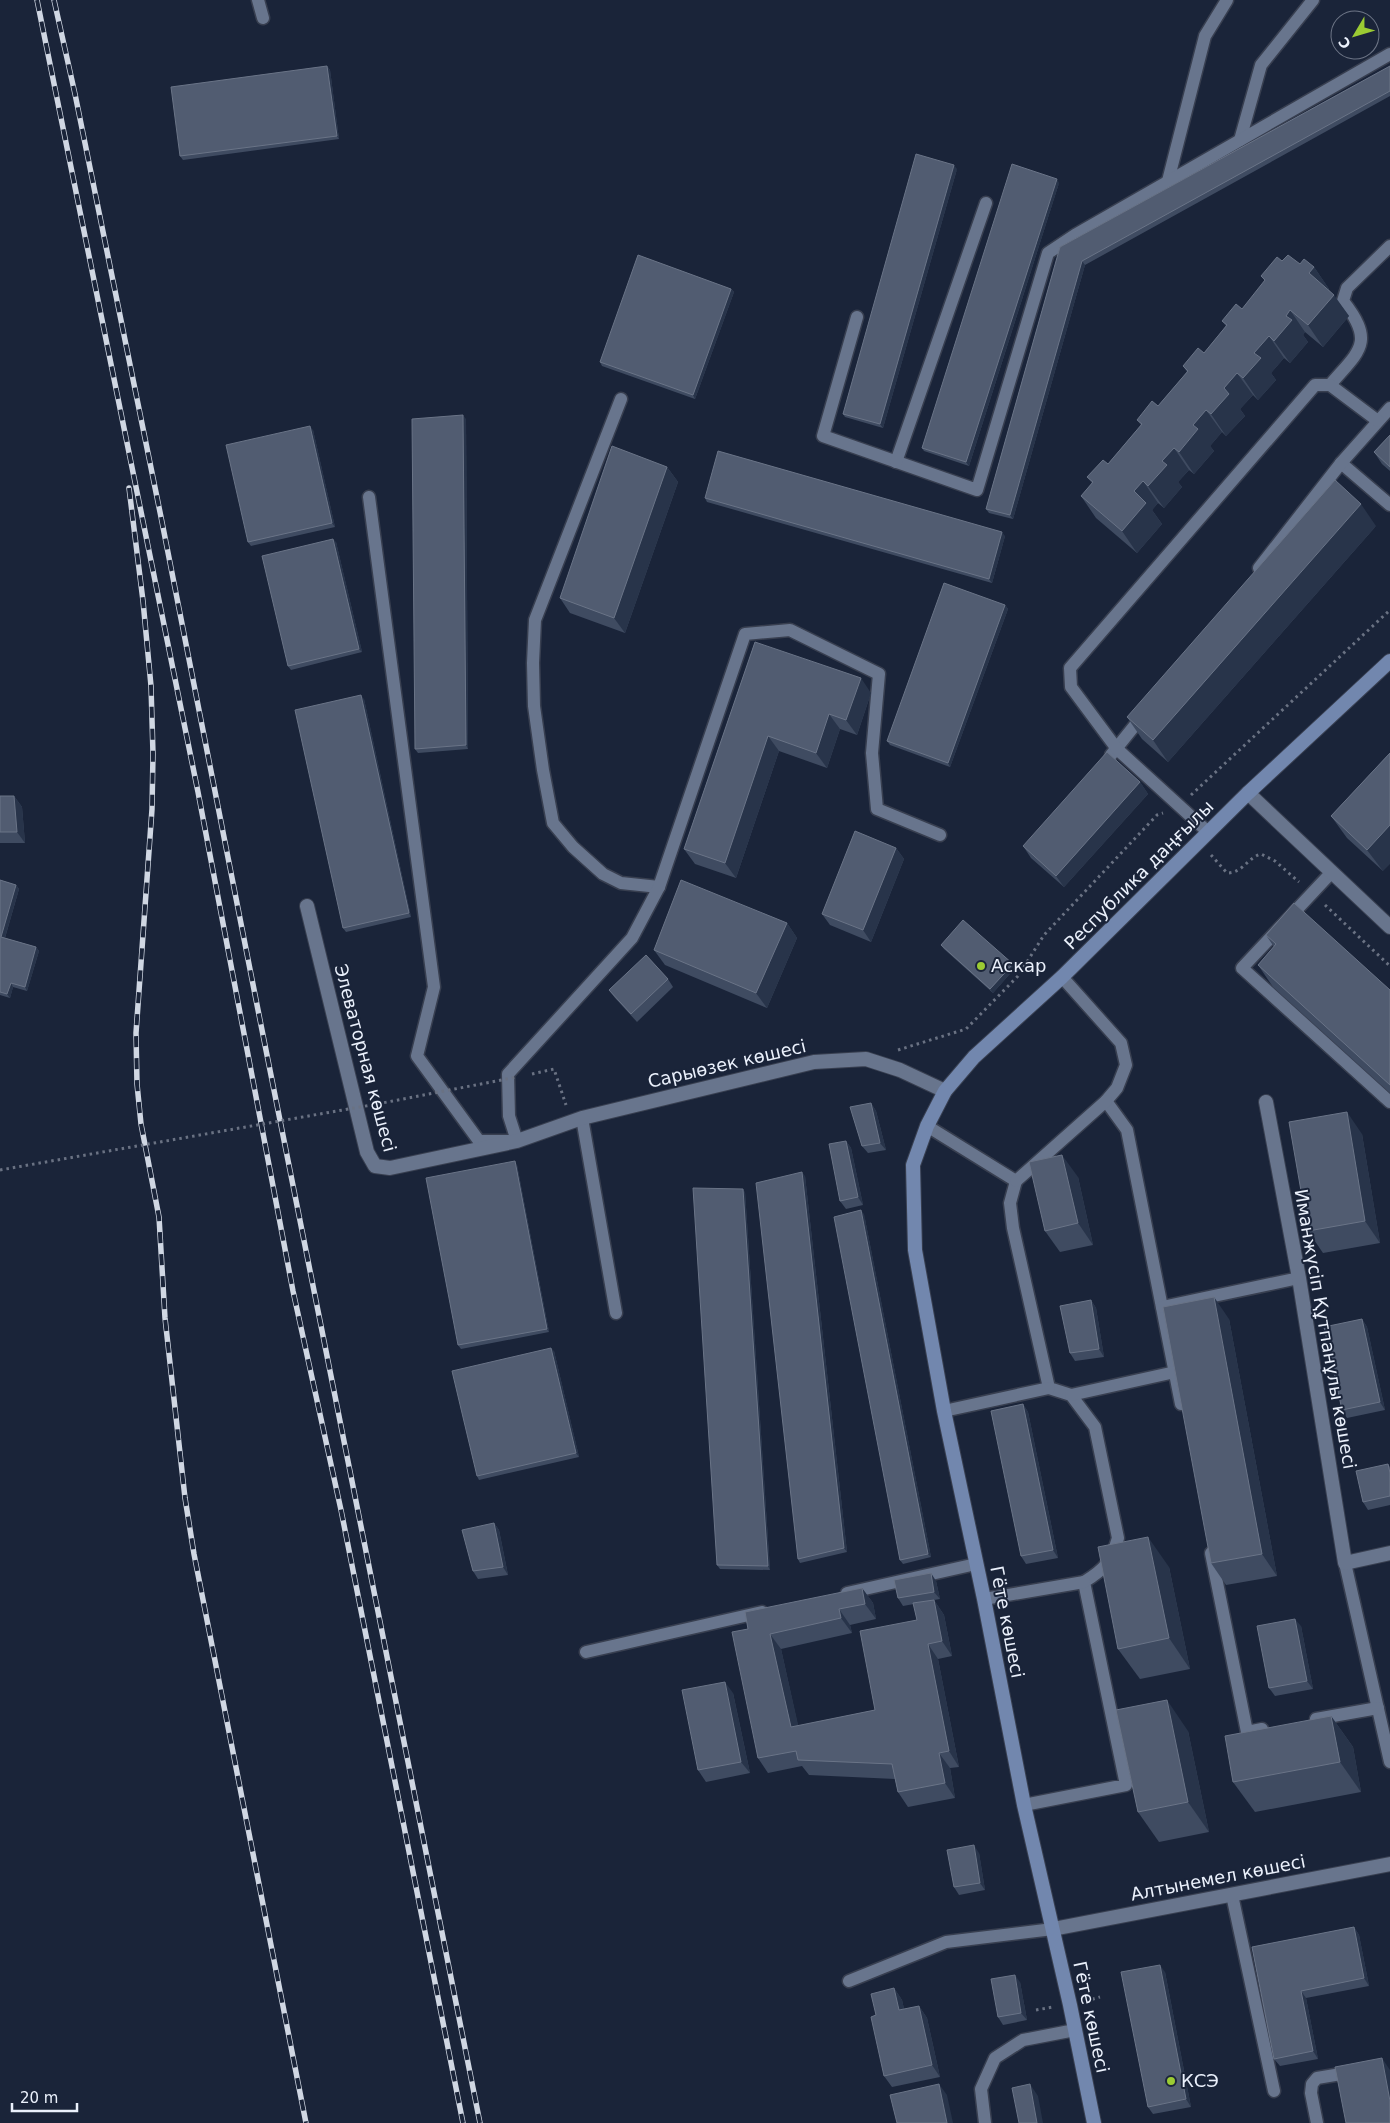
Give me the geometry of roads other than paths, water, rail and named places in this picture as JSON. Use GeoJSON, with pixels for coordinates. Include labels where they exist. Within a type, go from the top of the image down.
{"type":"FeatureCollection","features":[{"type":"Feature","properties":{"kind":"main road","name":"Республика даңғылы"},"geometry":{"type":"LineString","coordinates":[[927,1126],[946,1091],[974,1057],[1062,977],[1248,793],[1390,661]]}},
{"type":"Feature","properties":{"kind":"main road","name":"Гёте көшесі"},"geometry":{"type":"LineString","coordinates":[[927,1126],[913,1165],[915,1250],[944,1411],[984,1599],[1024,1805],[1053,1929],[1094,2123]]}},
{"type":"Feature","properties":{"kind":"street"},"geometry":{"type":"LineString","coordinates":[[1248,793],[1331,873],[1389,924]]}},
{"type":"Feature","properties":{"kind":"street","name":"Элеваторная көшесі"},"geometry":{"type":"LineString","coordinates":[[307,906],[367,1152],[375,1166],[390,1168],[517,1141]]}},
{"type":"Feature","properties":{"kind":"street","name":"Сарыөзек көшесі"},"geometry":{"type":"LineString","coordinates":[[517,1141],[582,1118],[814,1062],[866,1059],[900,1070],[946,1091]]}},
{"type":"Feature","properties":{"kind":"street","name":"Иманжүсіп Құтпанұлы көшесі"},"geometry":{"type":"LineString","coordinates":[[1266,1102],[1300,1278],[1345,1563]]}},
{"type":"Feature","properties":{"kind":"street"},"geometry":{"type":"LineString","coordinates":[[1345,1563],[1390,1553]]}},
{"type":"Feature","properties":{"kind":"street","name":"Алтынемел көшесі"},"geometry":{"type":"LineString","coordinates":[[1053,1929],[1390,1864]]}},
{"type":"Feature","properties":{"kind":"lane"},"geometry":{"type":"LineString","coordinates":[[258,0],[263,18]]}},
{"type":"Feature","properties":{"kind":"lane"},"geometry":{"type":"LineString","coordinates":[[1168,181],[1205,36],[1227,0]]}},
{"type":"Feature","properties":{"kind":"lane"},"geometry":{"type":"LineString","coordinates":[[1240,140],[1261,65],[1313,0]]}},
{"type":"Feature","properties":{"kind":"lane"},"geometry":{"type":"LineString","coordinates":[[857,317],[823,436],[977,490],[1048,253],[1074,235],[1390,54]]}},
{"type":"Feature","properties":{"kind":"lane"},"geometry":{"type":"LineString","coordinates":[[896,462],[986,203]]}},
{"type":"Feature","properties":{"kind":"lane"},"geometry":{"type":"LineString","coordinates":[[1330,385],[1360,350],[1362,337],[1355,316],[1343,301],[1347,288],[1390,246]]}},
{"type":"Feature","properties":{"kind":"lane"},"geometry":{"type":"LineString","coordinates":[[1208,832],[1117,749],[1071,687],[1070,668],[1315,385],[1330,385],[1378,421]]}},
{"type":"Feature","properties":{"kind":"lane"},"geometry":{"type":"LineString","coordinates":[[621,399],[535,620],[534,706],[553,823],[573,847],[603,874],[621,883],[659,887]]}},
{"type":"Feature","properties":{"kind":"lane"},"geometry":{"type":"LineString","coordinates":[[1250,579],[1341,463],[1390,408]]}},
{"type":"Feature","properties":{"kind":"lane"},"geometry":{"type":"LineString","coordinates":[[1341,463],[1390,505]]}},
{"type":"Feature","properties":{"kind":"lane"},"geometry":{"type":"LineString","coordinates":[[368,498],[434,987],[417,1056],[479,1141],[517,1141],[509,1116],[508,1074],[632,938],[659,887],[745,634],[790,630],[879,674],[872,752],[877,809],[940,836]]}},
{"type":"Feature","properties":{"kind":"lane"},"geometry":{"type":"LineString","coordinates":[[1104,763],[1153,702]]}},
{"type":"Feature","properties":{"kind":"lane"},"geometry":{"type":"LineString","coordinates":[[1331,873],[1242,968],[1390,1102]]}},
{"type":"Feature","properties":{"kind":"lane"},"geometry":{"type":"LineString","coordinates":[[1049,1388],[1013,1228],[1010,1203],[1016,1181],[1106,1101],[1118,1088],[1126,1065],[1121,1043],[1062,977]]}},
{"type":"Feature","properties":{"kind":"lane"},"geometry":{"type":"LineString","coordinates":[[1106,1101],[1127,1130],[1185,1421]]}},
{"type":"Feature","properties":{"kind":"lane"},"geometry":{"type":"LineString","coordinates":[[582,1118],[616,1314]]}},
{"type":"Feature","properties":{"kind":"lane"},"geometry":{"type":"LineString","coordinates":[[927,1126],[1016,1181]]}},
{"type":"Feature","properties":{"kind":"lane"},"geometry":{"type":"LineString","coordinates":[[1162,1307],[1300,1278]]}},
{"type":"Feature","properties":{"kind":"lane"},"geometry":{"type":"LineString","coordinates":[[944,1411],[1049,1388],[1071,1395],[1175,1372]]}},
{"type":"Feature","properties":{"kind":"lane"},"geometry":{"type":"LineString","coordinates":[[984,1599],[1084,1582],[1102,1570],[1112,1556],[1118,1538],[1094,1427],[1071,1395]]}},
{"type":"Feature","properties":{"kind":"lane"},"geometry":{"type":"LineString","coordinates":[[1208,1537],[1247,1732],[1275,1727]]}},
{"type":"Feature","properties":{"kind":"lane"},"geometry":{"type":"LineString","coordinates":[[1345,1563],[1390,1762]]}},
{"type":"Feature","properties":{"kind":"lane"},"geometry":{"type":"LineString","coordinates":[[834,1596],[976,1564]]}},
{"type":"Feature","properties":{"kind":"lane"},"geometry":{"type":"LineString","coordinates":[[1024,1805],[1126,1785],[1084,1582]]}},
{"type":"Feature","properties":{"kind":"lane"},"geometry":{"type":"LineString","coordinates":[[586,1652],[776,1609]]}},
{"type":"Feature","properties":{"kind":"lane"},"geometry":{"type":"LineString","coordinates":[[1303,1722],[1378,1708]]}},
{"type":"Feature","properties":{"kind":"lane"},"geometry":{"type":"LineString","coordinates":[[1232,1896],[1274,2091]]}},
{"type":"Feature","properties":{"kind":"lane"},"geometry":{"type":"LineString","coordinates":[[849,1981],[946,1942],[1053,1929]]}},
{"type":"Feature","properties":{"kind":"lane"},"geometry":{"type":"LineString","coordinates":[[985,2123],[981,2089],[995,2058],[1022,2040],[1075,2030]]}},
{"type":"Feature","properties":{"kind":"lane"},"geometry":{"type":"LineString","coordinates":[[1318,2123],[1311,2093],[1312,2084],[1317,2078],[1363,2071]]}},
{"type":"Feature","properties":{"kind":"railway"},"geometry":{"type":"LineString","coordinates":[[37,0],[198,792],[293,1291],[341,1510],[463,2123]]}},
{"type":"Feature","properties":{"kind":"railway"},"geometry":{"type":"LineString","coordinates":[[54,0],[75,94],[161,517],[480,2123]]}},
{"type":"Feature","properties":{"kind":"railway"},"geometry":{"type":"LineString","coordinates":[[129,488],[151,686],[153,754],[152,809],[136,1033],[137,1084],[141,1124],[159,1217],[165,1318],[185,1498],[194,1554],[306,2123]]}},
{"type":"Feature","properties":{"kind":"place","name":"Аскар"},"geometry":{"type":"Point","coordinates":[981,966]}},
{"type":"Feature","properties":{"kind":"place","name":"КСЭ"},"geometry":{"type":"Point","coordinates":[1171,2081]}}]}
